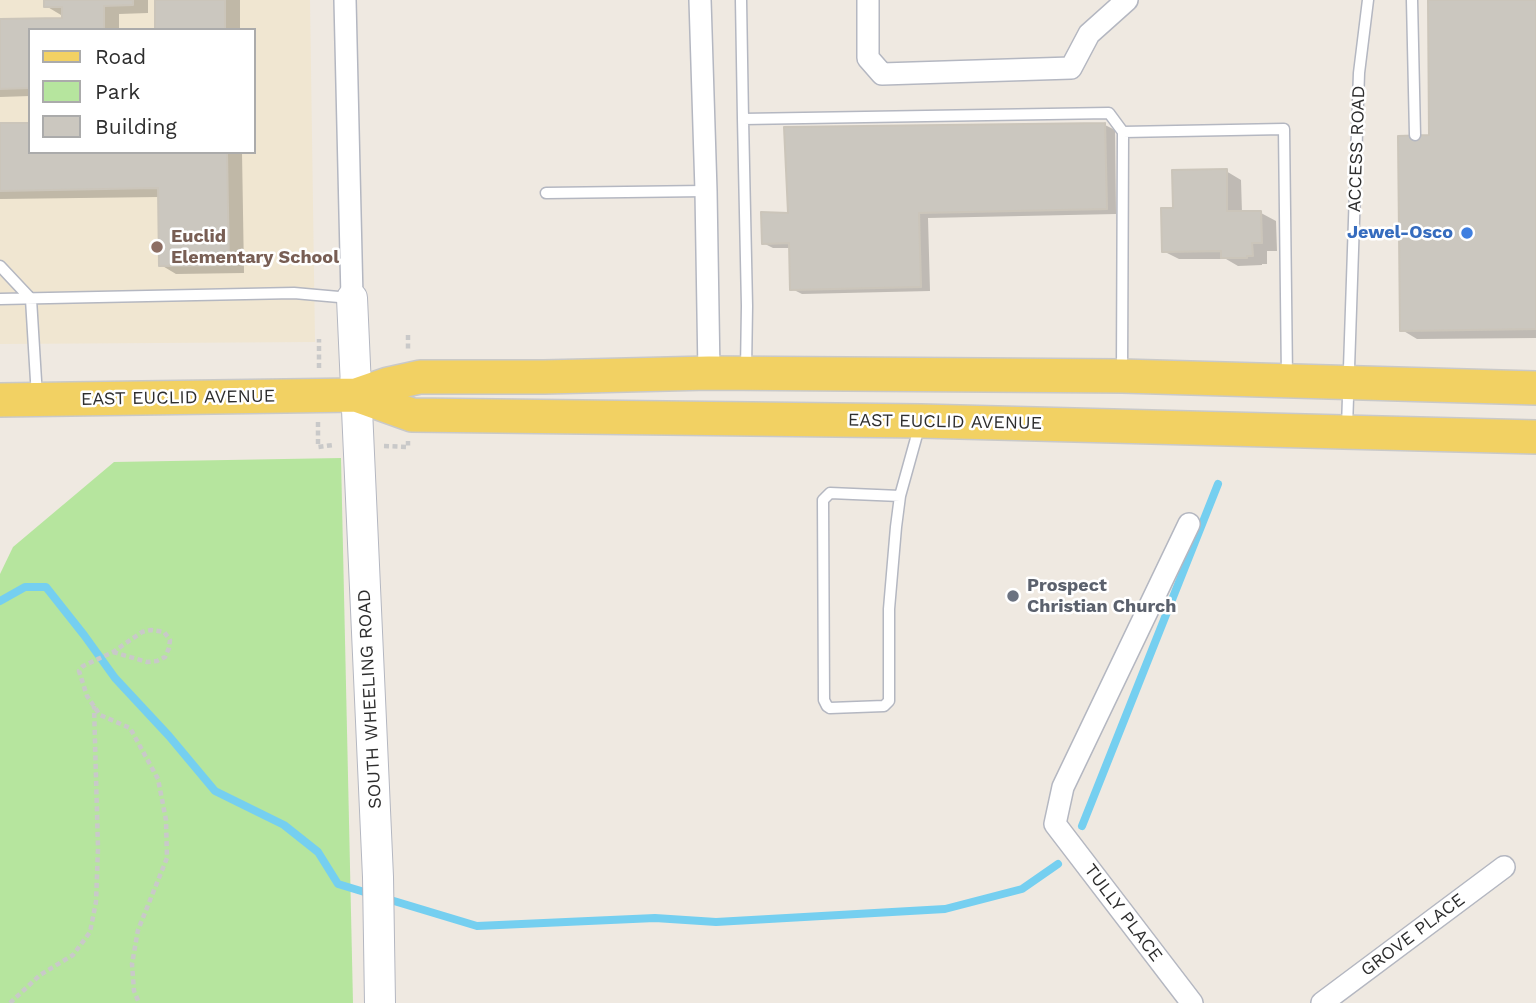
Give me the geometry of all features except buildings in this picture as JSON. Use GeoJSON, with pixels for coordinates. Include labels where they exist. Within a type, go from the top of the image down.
{"type":"FeatureCollection","features":[{"type":"Feature","properties":{"kind":"main road","name":"EAST EUCLID AVENUE"},"geometry":{"type":"LineString","coordinates":[[356,396],[388,384],[420,377],[709,373],[1122,376],[1536,388]]}},
{"type":"Feature","properties":{"kind":"main road","name":"EAST EUCLID AVENUE"},"geometry":{"type":"LineString","coordinates":[[0,400],[356,396],[412,415],[921,421],[1536,437]]}},
{"type":"Feature","properties":{"kind":"street"},"geometry":{"type":"LineString","coordinates":[[345,0],[352,298]]}},
{"type":"Feature","properties":{"kind":"street"},"geometry":{"type":"LineString","coordinates":[[700,0],[709,373]]}},
{"type":"Feature","properties":{"kind":"street"},"geometry":{"type":"LineString","coordinates":[[868,0],[868,58],[882,74],[1071,68],[1089,34],[1127,0]]}},
{"type":"Feature","properties":{"kind":"street","name":"SOUTH WHEELING ROAD"},"geometry":{"type":"LineString","coordinates":[[352,298],[378,877],[380,1003]]}},
{"type":"Feature","properties":{"kind":"street","name":"TULLY PLACE"},"geometry":{"type":"LineString","coordinates":[[1189,524],[1063,787],[1055,824],[1192,1003]]}},
{"type":"Feature","properties":{"kind":"street","name":"GROVE PLACE"},"geometry":{"type":"LineString","coordinates":[[1322,1003],[1504,867]]}},
{"type":"Feature","properties":{"kind":"lane"},"geometry":{"type":"LineString","coordinates":[[741,0],[746,374]]}},
{"type":"Feature","properties":{"kind":"lane","name":"ACCESS ROAD"},"geometry":{"type":"LineString","coordinates":[[1347,432],[1359,73],[1368,0]]}},
{"type":"Feature","properties":{"kind":"lane"},"geometry":{"type":"LineString","coordinates":[[1412,0],[1415,135]]}},
{"type":"Feature","properties":{"kind":"lane"},"geometry":{"type":"LineString","coordinates":[[743,119],[1109,113],[1123,132],[1122,376]]}},
{"type":"Feature","properties":{"kind":"lane"},"geometry":{"type":"LineString","coordinates":[[1123,132],[1284,129],[1287,380]]}},
{"type":"Feature","properties":{"kind":"lane"},"geometry":{"type":"LineString","coordinates":[[546,193],[706,191]]}},
{"type":"Feature","properties":{"kind":"lane"},"geometry":{"type":"LineString","coordinates":[[0,266],[31,299],[37,399]]}},
{"type":"Feature","properties":{"kind":"lane"},"geometry":{"type":"LineString","coordinates":[[0,299],[294,293],[352,298]]}},
{"type":"Feature","properties":{"kind":"lane"},"geometry":{"type":"LineString","coordinates":[[900,496],[830,493],[823,500],[824,700],[830,708],[884,706],[889,701],[889,609],[900,496],[921,421]]}},
{"type":"Feature","properties":{"kind":"path"},"geometry":{"type":"LineString","coordinates":[[113,652],[146,662],[157,661],[165,657],[170,640],[164,632],[142,632],[113,652],[83,666],[79,671],[87,696],[100,715],[130,727],[158,779],[166,820],[167,858],[138,930],[132,964],[134,991],[139,1003]]}},
{"type":"Feature","properties":{"kind":"path"},"geometry":{"type":"LineString","coordinates":[[10,1003],[40,975],[73,955],[90,932],[96,902],[98,848],[94,705]]}},
{"type":"Feature","properties":{"kind":"shaded area","name":"Euclid Elementary School"},"geometry":{"type":"Polygon","coordinates":[[[0,0],[310,0],[315,342],[0,344],[0,0]]]}},
{"type":"Feature","properties":{"kind":"green space"},"geometry":{"type":"Polygon","coordinates":[[[341,458],[353,1003],[0,1003],[0,574],[13,547],[114,462],[341,458]]]}},
{"type":"Feature","properties":{"kind":"waterway"},"geometry":{"type":"LineString","coordinates":[[1082,826],[1218,484]]}},
{"type":"Feature","properties":{"kind":"waterway"},"geometry":{"type":"LineString","coordinates":[[0,601],[25,587],[46,587],[115,678],[215,791],[284,825],[318,852],[338,884],[371,894]]}},
{"type":"Feature","properties":{"kind":"waterway"},"geometry":{"type":"LineString","coordinates":[[384,898],[477,926],[655,918],[716,922],[945,909],[1022,889],[1058,864]]}},
{"type":"Feature","properties":{"kind":"place","name":"Jewel-Osco"},"geometry":{"type":"Point","coordinates":[1467,233]}},
{"type":"Feature","properties":{"kind":"place","name":"Euclid Elementary School"},"geometry":{"type":"Point","coordinates":[157,247]}},
{"type":"Feature","properties":{"kind":"place","name":"Prospect Christian Church"},"geometry":{"type":"Point","coordinates":[1013,596]}}]}
